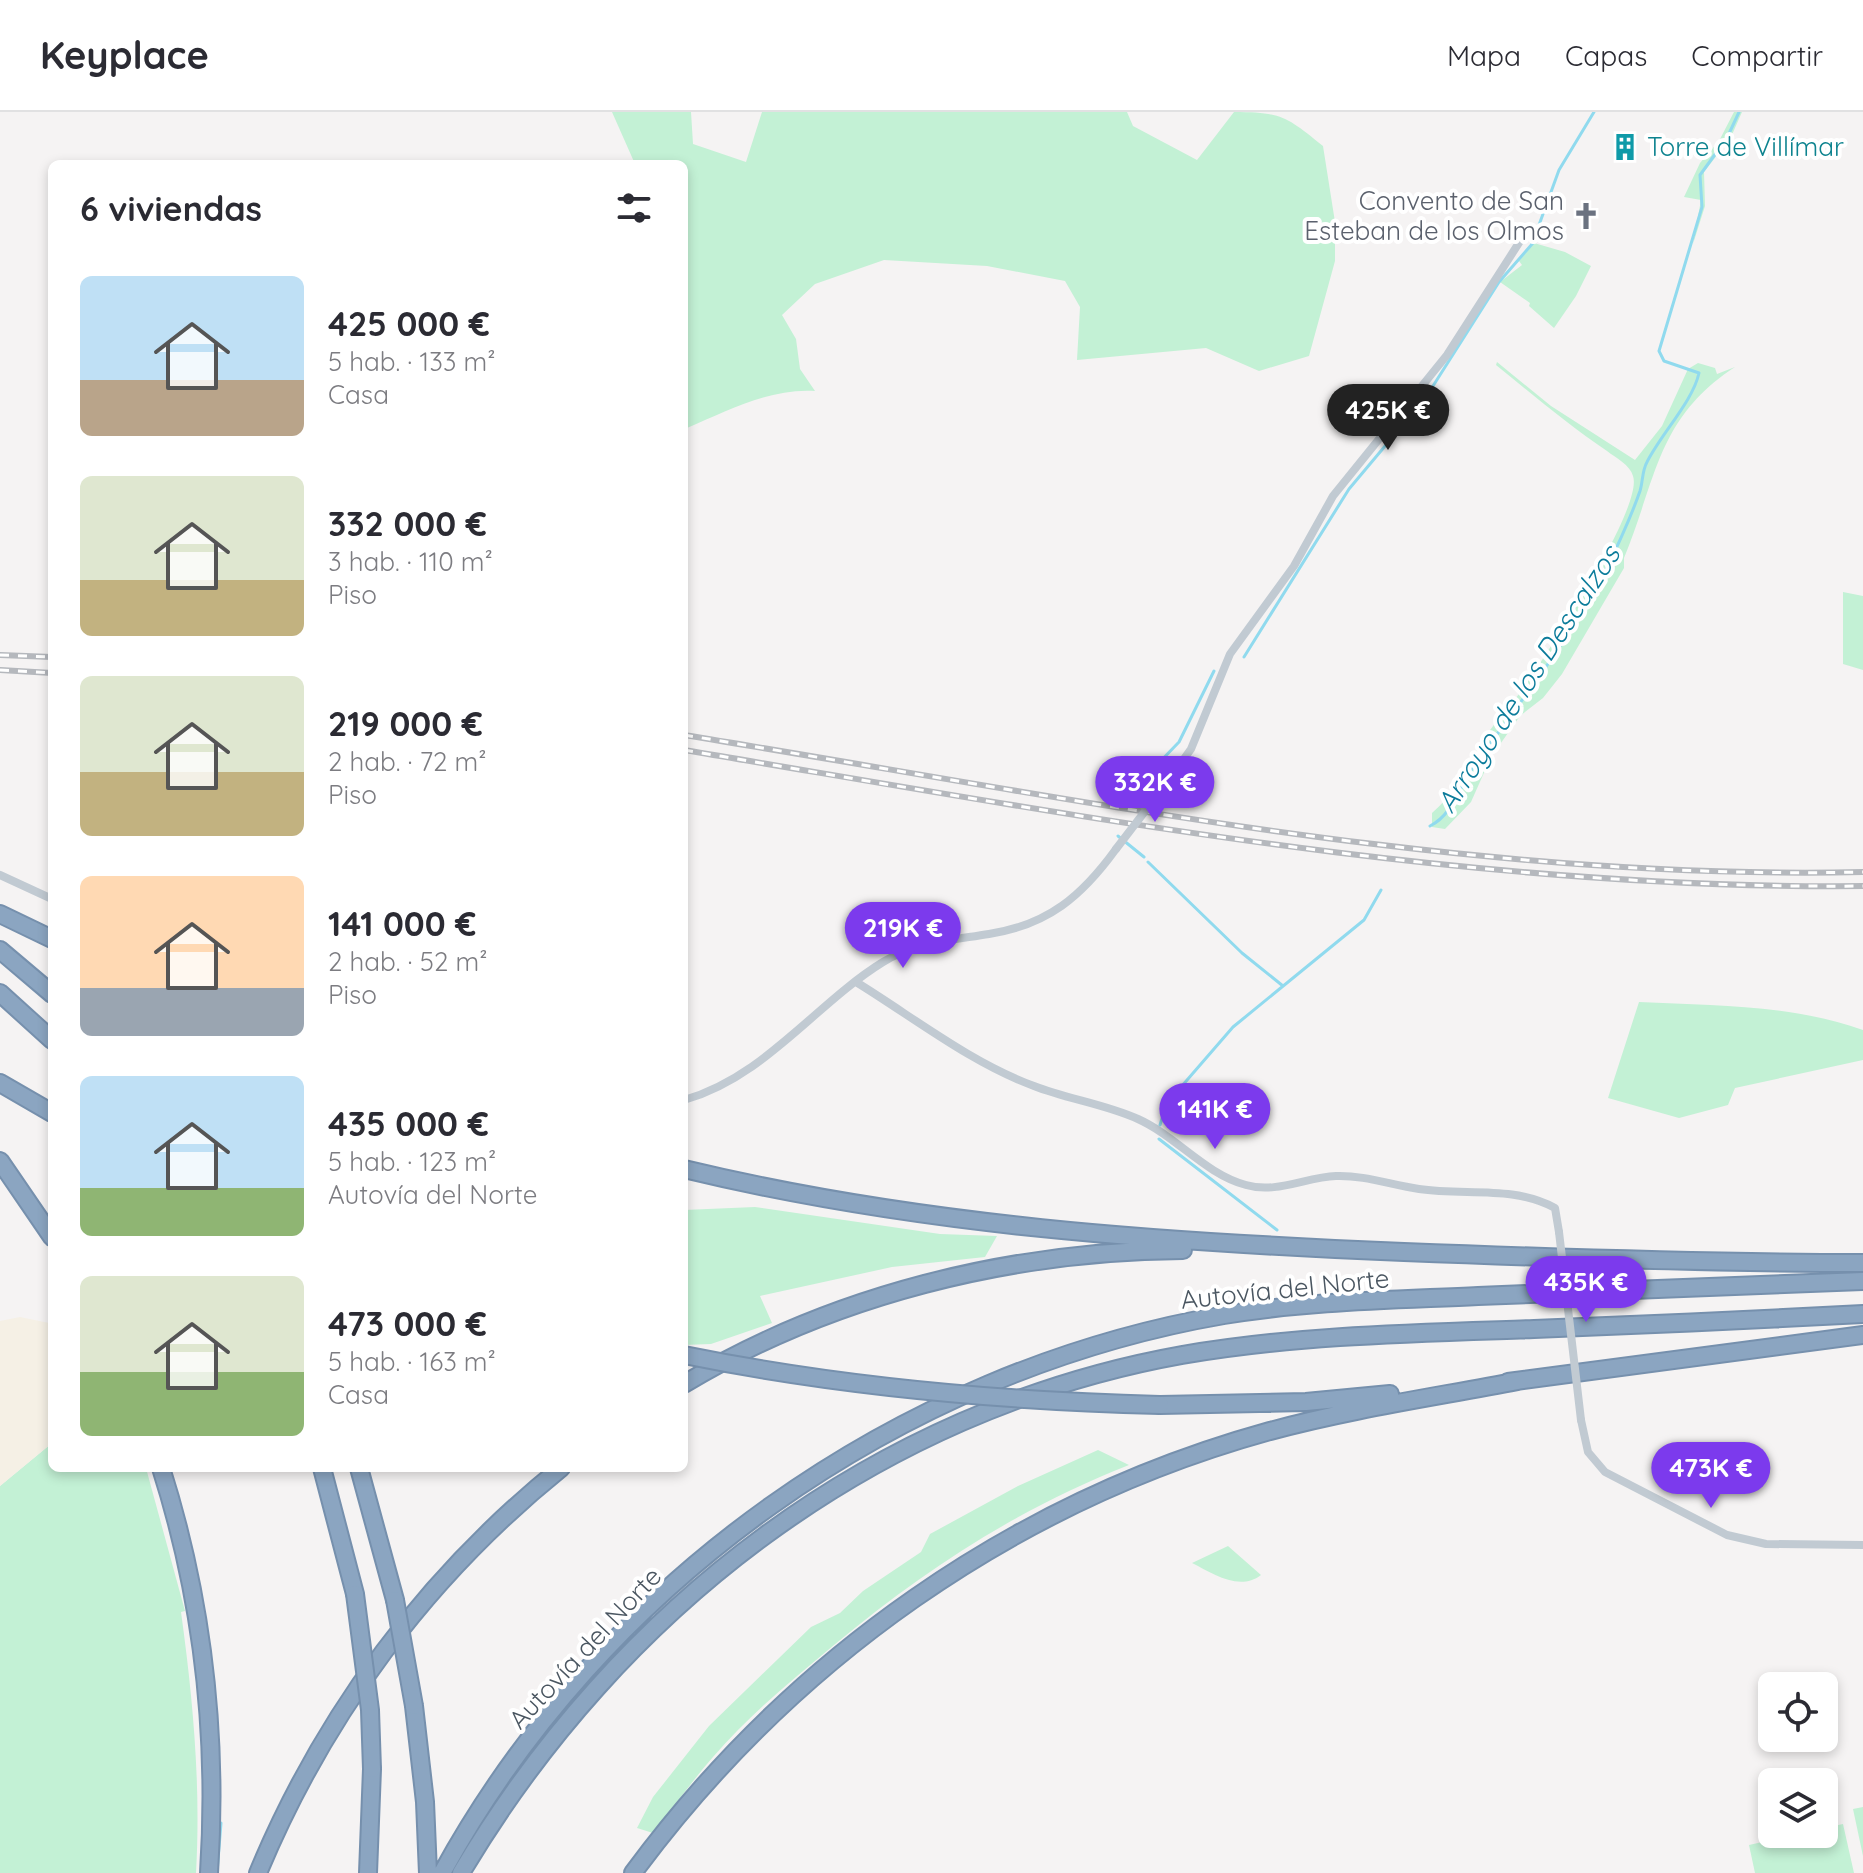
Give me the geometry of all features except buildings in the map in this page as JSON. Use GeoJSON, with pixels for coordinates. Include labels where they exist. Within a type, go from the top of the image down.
{"type":"FeatureCollection","features":[{"type":"Feature","properties":{"kind":"highway"},"geometry":{"type":"LineString","coordinates":[[0,914],[48,937]]}},
{"type":"Feature","properties":{"kind":"highway"},"geometry":{"type":"LineString","coordinates":[[0,950],[48,991]]}},
{"type":"Feature","properties":{"kind":"highway"},"geometry":{"type":"LineString","coordinates":[[0,993],[48,1036]]}},
{"type":"Feature","properties":{"kind":"highway"},"geometry":{"type":"LineString","coordinates":[[0,1083],[48,1111]]}},
{"type":"Feature","properties":{"kind":"highway"},"geometry":{"type":"LineString","coordinates":[[0,1161],[48,1231]]}},
{"type":"Feature","properties":{"kind":"highway"},"geometry":{"type":"LineString","coordinates":[[688,1170],[838,1202],[951,1219],[1201,1242],[1497,1258]]}},
{"type":"Feature","properties":{"kind":"highway"},"geometry":{"type":"LineString","coordinates":[[688,1382],[760,1345],[864,1303],[944,1279],[1033,1261],[1168,1250],[1863,1263]]}},
{"type":"Feature","properties":{"kind":"highway","name":"Autovía del Norte"},"geometry":{"type":"LineString","coordinates":[[442,1873],[473,1821],[532,1739],[595,1664],[673,1586],[808,1479],[938,1404],[1011,1373],[1132,1334],[1256,1311],[1428,1299],[1863,1281]]}},
{"type":"Feature","properties":{"kind":"highway","name":"Autovía del Norte"},"geometry":{"type":"LineString","coordinates":[[461,1873],[510,1796],[571,1716],[648,1632],[712,1573],[794,1513],[849,1479],[916,1442],[992,1409],[1136,1365],[1277,1342],[1863,1314]]}},
{"type":"Feature","properties":{"kind":"highway"},"geometry":{"type":"LineString","coordinates":[[688,1356],[873,1387],[983,1399],[1160,1405],[1306,1402],[1518,1381],[1863,1335]]}},
{"type":"Feature","properties":{"kind":"highway"},"geometry":{"type":"LineString","coordinates":[[633,1873],[714,1771],[773,1711],[889,1615],[1004,1541],[1108,1488],[1217,1447],[1332,1416],[1518,1381]]}},
{"type":"Feature","properties":{"kind":"highway"},"geometry":{"type":"LineString","coordinates":[[162,1472],[189,1570],[206,1671],[213,1775],[209,1873]]}},
{"type":"Feature","properties":{"kind":"highway"},"geometry":{"type":"LineString","coordinates":[[323,1472],[355,1594],[370,1710],[372,1769],[368,1873]]}},
{"type":"Feature","properties":{"kind":"highway"},"geometry":{"type":"LineString","coordinates":[[360,1472],[395,1600],[414,1706],[425,1802],[428,1873]]}},
{"type":"Feature","properties":{"kind":"highway"},"geometry":{"type":"LineString","coordinates":[[258,1873],[315,1757],[373,1664],[456,1564],[557,1472]]}},
{"type":"Feature","properties":{"kind":"street"},"geometry":{"type":"LineString","coordinates":[[688,1099],[714,1089],[753,1065],[856,982],[901,953],[940,940],[1021,927],[1063,907],[1091,884],[1191,749],[1230,654],[1294,566],[1333,496],[1447,355],[1524,235]]}},
{"type":"Feature","properties":{"kind":"street"},"geometry":{"type":"LineString","coordinates":[[0,875],[48,897]]}},
{"type":"Feature","properties":{"kind":"street"},"geometry":{"type":"LineString","coordinates":[[856,982],[1000,1070],[1033,1086],[1137,1118],[1174,1139],[1212,1169],[1246,1185],[1273,1188],[1337,1176],[1456,1193],[1502,1191],[1530,1196],[1555,1208],[1581,1420],[1588,1452],[1605,1472],[1727,1535],[1766,1544],[1863,1545]]}},
{"type":"Feature","properties":{"kind":"green space"},"geometry":{"type":"Polygon","coordinates":[[[612,112],[691,112],[693,144],[746,162],[762,112],[1127,112],[1133,126],[1197,160],[1234,112],[1263,113],[1292,122],[1323,146],[1335,222],[1335,261],[1309,356],[1259,371],[1206,348],[1077,360],[1080,307],[1065,281],[987,266],[884,260],[815,284],[782,315],[796,339],[800,369],[815,391],[765,397],[688,428],[688,160],[633,160],[612,112]]]}},
{"type":"Feature","properties":{"kind":"green space"},"geometry":{"type":"Polygon","coordinates":[[[1734,112],[1742,112],[1731,137],[1704,172],[1705,206],[1693,244],[1701,200],[1684,197],[1700,163],[1719,141],[1734,112]]]}},
{"type":"Feature","properties":{"kind":"green space"},"geometry":{"type":"Polygon","coordinates":[[[1534,243],[1565,252],[1591,266],[1576,296],[1554,328],[1529,306],[1530,303],[1500,282],[1522,265],[1519,261],[1534,243]]]}},
{"type":"Feature","properties":{"kind":"green space"},"geometry":{"type":"Polygon","coordinates":[[[1497,362],[1551,406],[1635,460],[1662,426],[1688,369],[1698,363],[1715,368],[1717,374],[1735,367],[1689,407],[1674,429],[1653,476],[1624,558],[1624,568],[1562,674],[1543,698],[1520,716],[1491,757],[1471,802],[1445,829],[1432,827],[1432,813],[1455,787],[1571,614],[1609,548],[1632,493],[1633,476],[1626,465],[1551,410],[1496,365],[1497,362]]]}},
{"type":"Feature","properties":{"kind":"green space"},"geometry":{"type":"Polygon","coordinates":[[[1843,592],[1863,596],[1863,670],[1843,664],[1843,592]]]}},
{"type":"Feature","properties":{"kind":"green space"},"geometry":{"type":"Polygon","coordinates":[[[1639,1002],[1752,1008],[1835,1021],[1863,1030],[1863,1060],[1735,1088],[1728,1105],[1679,1118],[1608,1098],[1639,1002]]]}},
{"type":"Feature","properties":{"kind":"green space"},"geometry":{"type":"Polygon","coordinates":[[[755,1207],[940,1234],[997,1236],[985,1257],[892,1267],[760,1296],[772,1323],[711,1344],[688,1345],[688,1210],[755,1207]]]}},
{"type":"Feature","properties":{"kind":"green space"},"geometry":{"type":"Polygon","coordinates":[[[48,1446],[48,1472],[147,1472],[185,1611],[181,1612],[197,1775],[196,1873],[0,1873],[0,1486],[48,1446]]]}},
{"type":"Feature","properties":{"kind":"green space"},"geometry":{"type":"Polygon","coordinates":[[[1098,1450],[1129,1465],[1011,1521],[903,1591],[756,1712],[713,1757],[653,1833],[637,1828],[653,1797],[709,1726],[811,1627],[840,1613],[863,1591],[921,1552],[930,1534],[1018,1486],[1098,1450]]]}},
{"type":"Feature","properties":{"kind":"green space"},"geometry":{"type":"Polygon","coordinates":[[[1228,1546],[1261,1575],[1253,1580],[1235,1581],[1192,1563],[1228,1546]]]}},
{"type":"Feature","properties":{"kind":"green space"},"geometry":{"type":"Polygon","coordinates":[[[1863,1807],[1863,1856],[1853,1809],[1863,1807]]]}},
{"type":"Feature","properties":{"kind":"green space"},"geometry":{"type":"Polygon","coordinates":[[[1843,1824],[1854,1873],[1755,1873],[1749,1845],[1758,1843],[1758,1848],[1838,1848],[1838,1825],[1843,1824]]]}},
{"type":"Feature","properties":{"kind":"sand"},"geometry":{"type":"Polygon","coordinates":[[[20,1317],[48,1323],[48,1446],[0,1486],[0,1321],[20,1317]]]}},
{"type":"Feature","properties":{"kind":"waterway"},"geometry":{"type":"LineString","coordinates":[[1535,236],[1559,170],[1594,112]]}},
{"type":"Feature","properties":{"kind":"waterway","name":"Arroyo de los Descalzos"},"geometry":{"type":"LineString","coordinates":[[1430,826],[1451,806],[1470,771],[1577,621],[1606,570],[1628,521],[1647,462],[1696,384],[1699,373],[1664,361],[1659,351],[1702,207],[1700,175],[1727,138],[1739,112]]}},
{"type":"Feature","properties":{"kind":"waterway"},"geometry":{"type":"LineString","coordinates":[[1426,397],[1499,282],[1533,243]]}},
{"type":"Feature","properties":{"kind":"waterway"},"geometry":{"type":"LineString","coordinates":[[1244,657],[1349,489],[1422,402]]}},
{"type":"Feature","properties":{"kind":"waterway"},"geometry":{"type":"LineString","coordinates":[[1122,793],[1125,771],[1131,764],[1153,769],[1179,742],[1214,671]]}},
{"type":"Feature","properties":{"kind":"waterway"},"geometry":{"type":"LineString","coordinates":[[1118,836],[1144,857]]}},
{"type":"Feature","properties":{"kind":"waterway"},"geometry":{"type":"LineString","coordinates":[[1148,862],[1242,953],[1283,986]]}},
{"type":"Feature","properties":{"kind":"waterway"},"geometry":{"type":"LineString","coordinates":[[1160,1125],[1165,1109],[1181,1087],[1233,1027],[1364,920],[1381,890]]}},
{"type":"Feature","properties":{"kind":"waterway"},"geometry":{"type":"LineString","coordinates":[[1159,1139],[1277,1230]]}},
{"type":"Feature","properties":{"kind":"waterway"},"geometry":{"type":"LineString","coordinates":[[217,1873],[221,1823]]}},
{"type":"Feature","properties":{"kind":"railway"},"geometry":{"type":"LineString","coordinates":[[0,655],[48,657]]}},
{"type":"Feature","properties":{"kind":"railway"},"geometry":{"type":"LineString","coordinates":[[0,670],[48,673]]}},
{"type":"Feature","properties":{"kind":"railway"},"geometry":{"type":"LineString","coordinates":[[688,736],[1123,808],[1418,849],[1566,863],[1714,871],[1863,872]]}},
{"type":"Feature","properties":{"kind":"railway"},"geometry":{"type":"LineString","coordinates":[[688,751],[1124,823],[1418,862],[1565,876],[1714,884],[1863,886]]}},
{"type":"Feature","properties":{"kind":"place","name":"Torre de Villímar"},"geometry":{"type":"Point","coordinates":[1625,147]}},
{"type":"Feature","properties":{"kind":"place","name":"Convento de San Esteban de los Olmos"},"geometry":{"type":"Point","coordinates":[1586,216]}}]}
